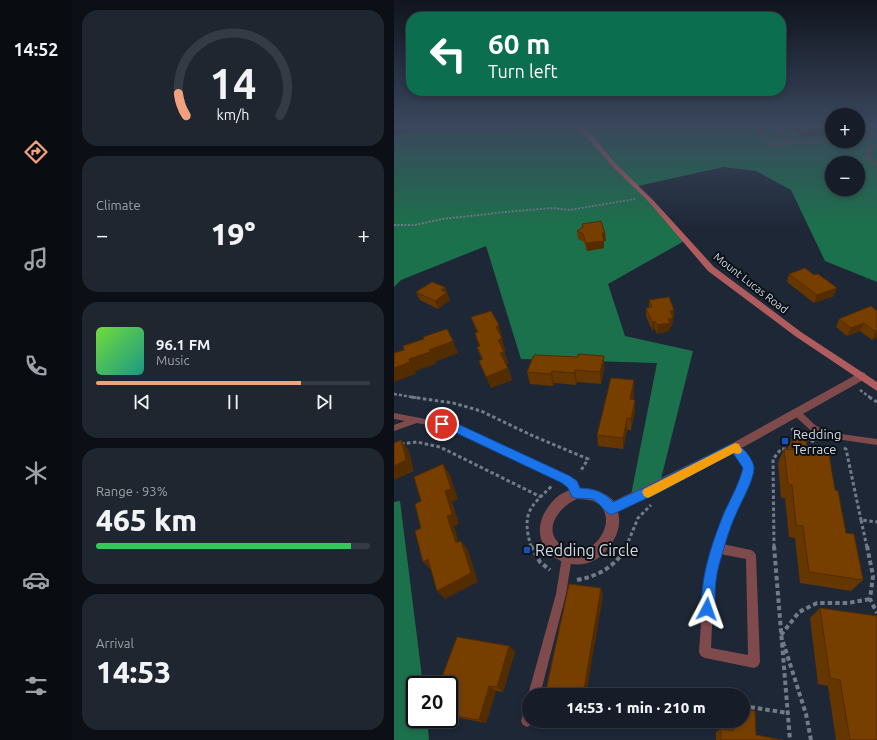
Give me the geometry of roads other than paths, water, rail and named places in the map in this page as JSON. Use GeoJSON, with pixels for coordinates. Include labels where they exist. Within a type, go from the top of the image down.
{"type":"FeatureCollection","features":[{"type":"Feature","properties":{"kind":"street","name":"Mount Lucas Road"},"geometry":{"type":"LineString","coordinates":[[610,161],[651,201],[711,269],[792,330],[877,387]]}},
{"type":"Feature","properties":{"kind":"street"},"geometry":{"type":"LineString","coordinates":[[611,509],[735,448],[861,376]]}},
{"type":"Feature","properties":{"kind":"street"},"geometry":{"type":"LineString","coordinates":[[576,493],[594,494],[603,500],[611,509],[614,521],[611,535],[600,550],[588,556],[579,558],[567,557],[559,553],[548,540],[546,522],[551,511],[558,502],[568,496],[576,493]]}},
{"type":"Feature","properties":{"kind":"lane"},"geometry":{"type":"LineString","coordinates":[[796,412],[812,427],[825,435],[877,444]]}},
{"type":"Feature","properties":{"kind":"lane"},"geometry":{"type":"LineString","coordinates":[[394,416],[454,427],[566,479],[573,485],[576,493]]}},
{"type":"Feature","properties":{"kind":"lane"},"geometry":{"type":"LineString","coordinates":[[394,428],[419,420]]}},
{"type":"Feature","properties":{"kind":"lane"},"geometry":{"type":"LineString","coordinates":[[717,548],[752,554],[754,662],[705,652],[709,580],[717,548],[746,479],[749,468],[735,448]]}},
{"type":"Feature","properties":{"kind":"lane"},"geometry":{"type":"LineString","coordinates":[[536,688],[561,594],[567,557]]}},
{"type":"Feature","properties":{"kind":"place","name":"Redding Terrace"},"geometry":{"type":"Point","coordinates":[785,441]}},
{"type":"Feature","properties":{"kind":"place","name":"Redding Circle"},"geometry":{"type":"Point","coordinates":[527,550]}}]}
